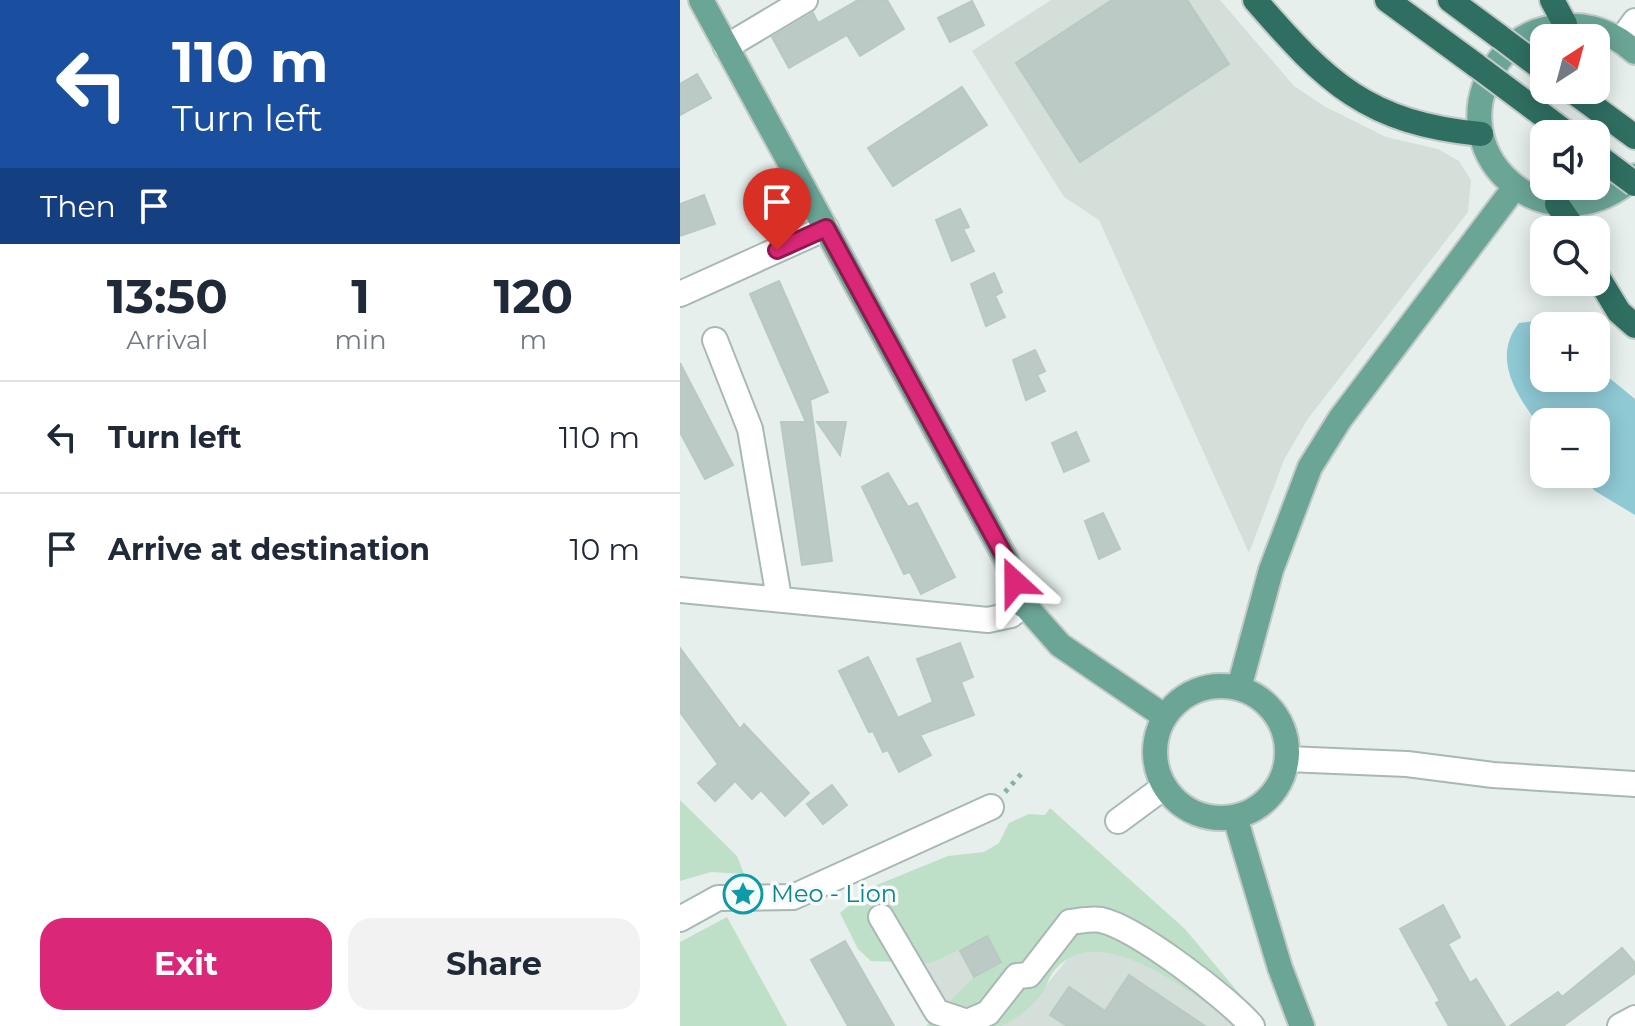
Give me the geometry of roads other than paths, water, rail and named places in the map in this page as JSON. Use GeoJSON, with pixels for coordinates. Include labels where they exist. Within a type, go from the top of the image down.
{"type":"FeatureCollection","features":[{"type":"Feature","properties":{"kind":"highway"},"geometry":{"type":"LineString","coordinates":[[1255,0],[1316,68],[1364,103],[1410,122],[1481,134]]}},
{"type":"Feature","properties":{"kind":"highway"},"geometry":{"type":"LineString","coordinates":[[1387,0],[1549,120]]}},
{"type":"Feature","properties":{"kind":"highway"},"geometry":{"type":"LineString","coordinates":[[1450,0],[1530,60]]}},
{"type":"Feature","properties":{"kind":"highway"},"geometry":{"type":"LineString","coordinates":[[1552,0],[1565,24]]}},
{"type":"Feature","properties":{"kind":"highway"},"geometry":{"type":"LineString","coordinates":[[1590,104],[1635,137]]}},
{"type":"Feature","properties":{"kind":"highway"},"geometry":{"type":"LineString","coordinates":[[1610,165],[1635,184]]}},
{"type":"Feature","properties":{"kind":"highway"},"geometry":{"type":"LineString","coordinates":[[1557,204],[1565,216]]}},
{"type":"Feature","properties":{"kind":"highway"},"geometry":{"type":"LineString","coordinates":[[1609,296],[1619,312],[1635,326]]}},
{"type":"Feature","properties":{"kind":"main road"},"geometry":{"type":"LineString","coordinates":[[701,0],[1006,559],[1023,605],[1060,645],[1164,716]]}},
{"type":"Feature","properties":{"kind":"main road"},"geometry":{"type":"LineString","coordinates":[[1610,33],[1630,38]]}},
{"type":"Feature","properties":{"kind":"main road"},"geometry":{"type":"LineString","coordinates":[[1530,34],[1508,48],[1489,73],[1480,103],[1481,134],[1488,154],[1515,187],[1533,198],[1557,204],[1575,206],[1614,195],[1635,176]]}},
{"type":"Feature","properties":{"kind":"main road"},"geometry":{"type":"LineString","coordinates":[[1239,688],[1280,542],[1310,467],[1340,419],[1515,187]]}},
{"type":"Feature","properties":{"kind":"main road"},"geometry":{"type":"LineString","coordinates":[[1222,685],[1239,688],[1270,707],[1281,723],[1287,759],[1282,779],[1270,797],[1255,810],[1235,817],[1202,816],[1181,804],[1164,787],[1154,759],[1157,729],[1175,703],[1197,690],[1222,685]]}},
{"type":"Feature","properties":{"kind":"main road"},"geometry":{"type":"LineString","coordinates":[[1235,817],[1280,968],[1302,1026]]}},
{"type":"Feature","properties":{"kind":"street"},"geometry":{"type":"LineString","coordinates":[[726,47],[805,0]]}},
{"type":"Feature","properties":{"kind":"street"},"geometry":{"type":"LineString","coordinates":[[680,294],[826,228]]}},
{"type":"Feature","properties":{"kind":"street"},"geometry":{"type":"LineString","coordinates":[[715,340],[750,429],[779,598]]}},
{"type":"Feature","properties":{"kind":"street"},"geometry":{"type":"LineString","coordinates":[[680,590],[988,620],[1011,615],[1023,605]]}},
{"type":"Feature","properties":{"kind":"street"},"geometry":{"type":"LineString","coordinates":[[1287,759],[1407,764],[1493,775],[1635,784]]}},
{"type":"Feature","properties":{"kind":"street"},"geometry":{"type":"LineString","coordinates":[[1118,821],[1164,787]]}},
{"type":"Feature","properties":{"kind":"street"},"geometry":{"type":"LineString","coordinates":[[680,919],[718,898],[793,897],[991,807]]}},
{"type":"Feature","properties":{"kind":"street"},"geometry":{"type":"LineString","coordinates":[[881,917],[937,1012],[967,1022],[988,1013],[1017,976],[1029,975],[1070,922],[1100,919],[1130,933],[1231,1002],[1252,1026]]}},
{"type":"Feature","properties":{"kind":"street"},"geometry":{"type":"LineString","coordinates":[[1620,1026],[1635,1018]]}},
{"type":"Feature","properties":{"kind":"water"},"geometry":{"type":"Polygon","coordinates":[[[1530,322],[1530,392],[1610,392],[1610,378],[1635,399],[1635,515],[1592,488],[1610,488],[1610,408],[1530,408],[1530,413],[1518,394],[1508,366],[1507,352],[1519,323],[1530,322]]]}},
{"type":"Feature","properties":{"kind":"place","name":"Meo - Lion"},"geometry":{"type":"Point","coordinates":[743,894]}}]}
